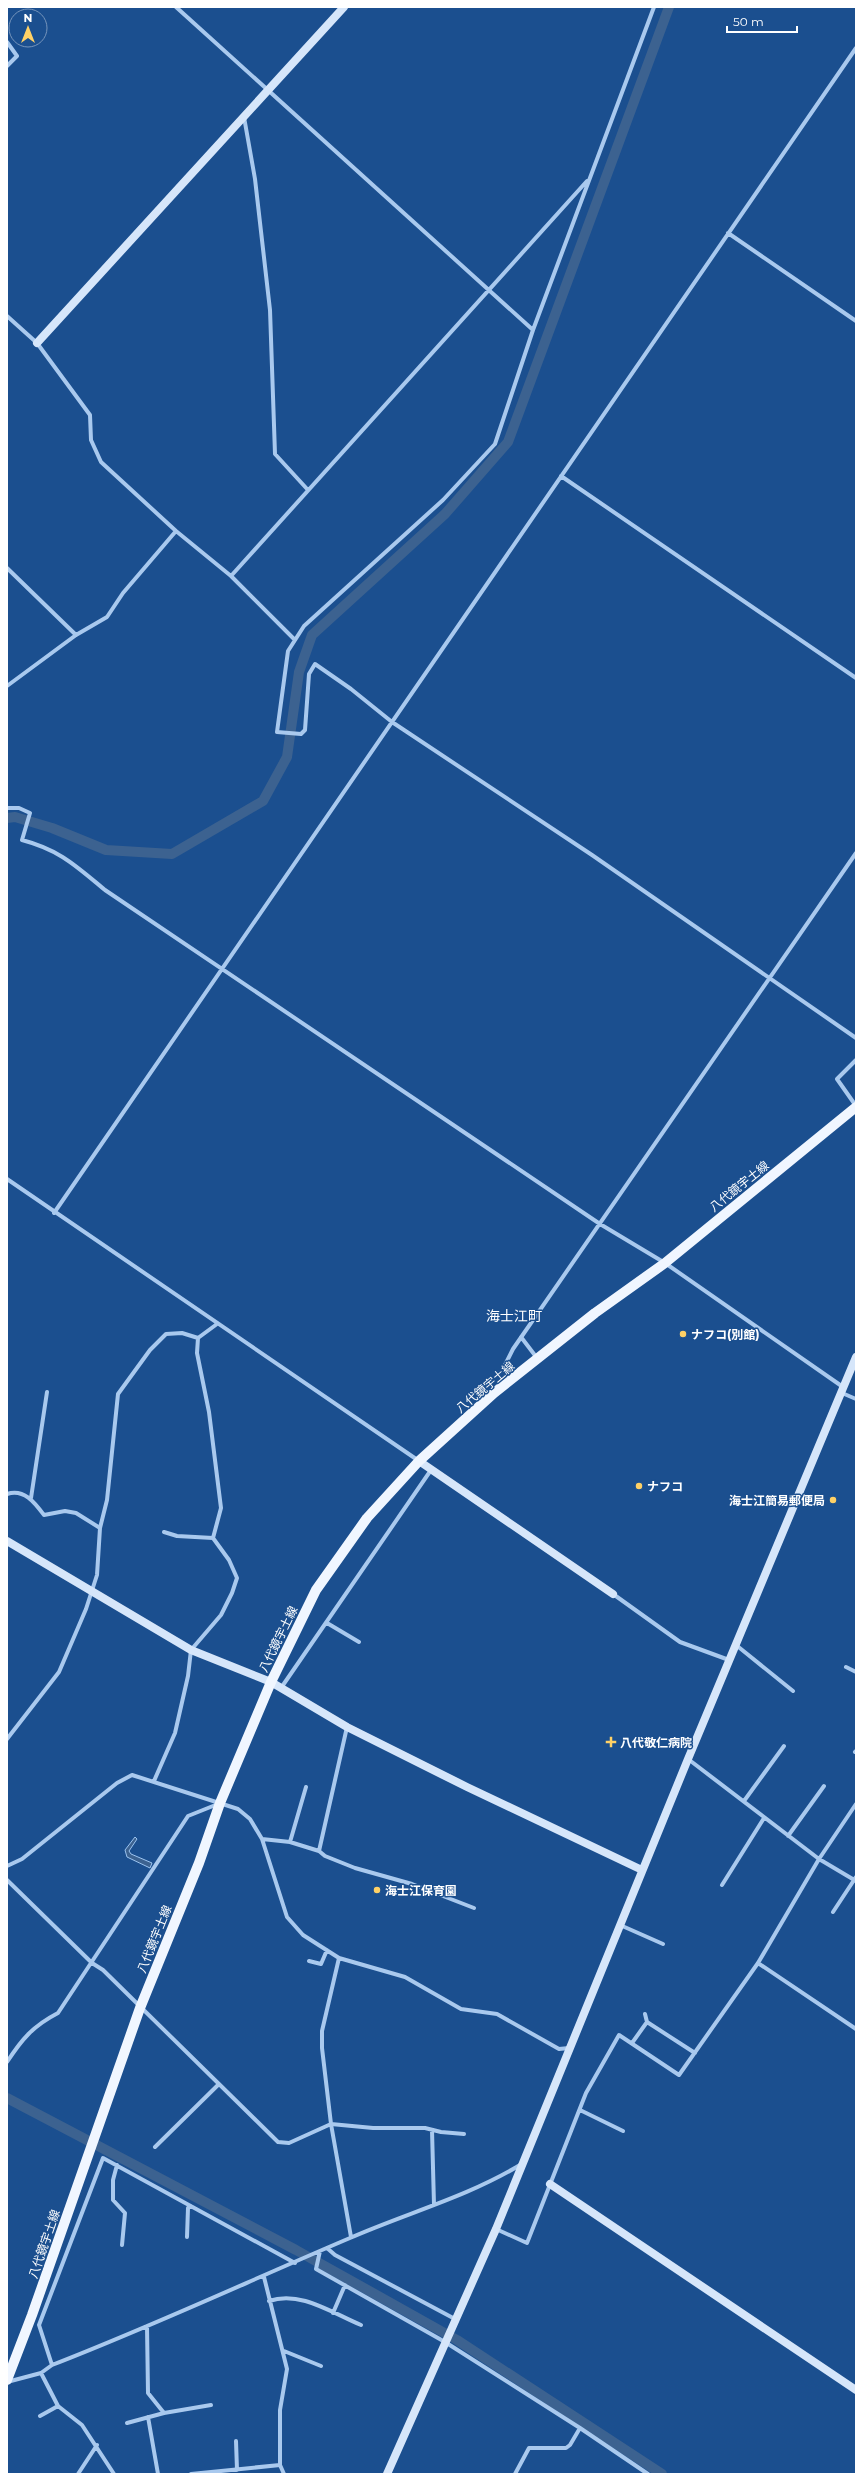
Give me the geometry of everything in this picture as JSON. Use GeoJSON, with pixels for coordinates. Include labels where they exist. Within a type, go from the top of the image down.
{"type":"FeatureCollection","features":[{"type":"Feature","properties":{"kind":"main road","name":"八代鏡宇土線"},"geometry":{"type":"LineString","coordinates":[[7,2381],[100,2125],[140,2008],[199,1863],[220,1803],[271,1682],[316,1590],[367,1518],[419,1461],[494,1393],[596,1313],[665,1263],[856,1107]]}},
{"type":"Feature","properties":{"kind":"street"},"geometry":{"type":"LineString","coordinates":[[176,7],[533,330]]}},
{"type":"Feature","properties":{"kind":"street"},"geometry":{"type":"LineString","coordinates":[[37,343],[344,7]]}},
{"type":"Feature","properties":{"kind":"street"},"geometry":{"type":"LineString","coordinates":[[654,7],[588,179],[533,330],[495,444],[443,500],[323,606],[304,626],[288,651],[277,732],[301,734],[304,730],[308,674],[315,664],[351,689],[392,722],[592,855],[856,1038]]}},
{"type":"Feature","properties":{"kind":"street"},"geometry":{"type":"LineString","coordinates":[[7,42],[17,56],[7,66]]}},
{"type":"Feature","properties":{"kind":"street"},"geometry":{"type":"LineString","coordinates":[[54,1212],[856,48]]}},
{"type":"Feature","properties":{"kind":"street"},"geometry":{"type":"LineString","coordinates":[[244,116],[255,179],[270,310],[275,454],[308,490]]}},
{"type":"Feature","properties":{"kind":"street"},"geometry":{"type":"LineString","coordinates":[[231,576],[588,179]]}},
{"type":"Feature","properties":{"kind":"street"},"geometry":{"type":"LineString","coordinates":[[728,233],[856,321]]}},
{"type":"Feature","properties":{"kind":"street"},"geometry":{"type":"LineString","coordinates":[[7,316],[37,343],[90,415],[91,440],[101,462],[176,531],[231,576],[295,640]]}},
{"type":"Feature","properties":{"kind":"street"},"geometry":{"type":"LineString","coordinates":[[561,476],[856,678]]}},
{"type":"Feature","properties":{"kind":"street"},"geometry":{"type":"LineString","coordinates":[[7,686],[76,635],[107,617],[123,593],[176,531]]}},
{"type":"Feature","properties":{"kind":"street"},"geometry":{"type":"LineString","coordinates":[[7,568],[76,635]]}},
{"type":"Feature","properties":{"kind":"street"},"geometry":{"type":"LineString","coordinates":[[7,808],[19,808],[30,814],[24,829],[22,840],[47,847],[62,855],[105,890],[600,1224],[665,1263],[842,1390],[856,1398]]}},
{"type":"Feature","properties":{"kind":"street"},"geometry":{"type":"LineString","coordinates":[[504,1367],[521,1337],[856,853]]}},
{"type":"Feature","properties":{"kind":"street"},"geometry":{"type":"LineString","coordinates":[[856,1060],[837,1079],[856,1107]]}},
{"type":"Feature","properties":{"kind":"street"},"geometry":{"type":"LineString","coordinates":[[7,1179],[614,1594],[680,1642],[729,1660]]}},
{"type":"Feature","properties":{"kind":"street"},"geometry":{"type":"LineString","coordinates":[[213,1538],[221,1508],[209,1412],[197,1353],[198,1338],[217,1324]]}},
{"type":"Feature","properties":{"kind":"street"},"geometry":{"type":"LineString","coordinates":[[7,1739],[59,1672],[86,1609],[97,1574],[100,1528],[107,1500],[118,1394],[150,1350],[166,1334],[182,1333],[198,1338]]}},
{"type":"Feature","properties":{"kind":"street"},"geometry":{"type":"LineString","coordinates":[[521,1337],[538,1360]]}},
{"type":"Feature","properties":{"kind":"street"},"geometry":{"type":"LineString","coordinates":[[387,2474],[496,2229],[520,2165],[570,2048],[642,1870],[856,1357]]}},
{"type":"Feature","properties":{"kind":"street"},"geometry":{"type":"LineString","coordinates":[[30,1498],[47,1392]]}},
{"type":"Feature","properties":{"kind":"street"},"geometry":{"type":"LineString","coordinates":[[281,1688],[431,1470]]}},
{"type":"Feature","properties":{"kind":"street"},"geometry":{"type":"LineString","coordinates":[[7,1494],[12,1493],[30,1498],[44,1515],[65,1511],[76,1513],[100,1528]]}},
{"type":"Feature","properties":{"kind":"street"},"geometry":{"type":"LineString","coordinates":[[164,1532],[177,1536],[213,1538]]}},
{"type":"Feature","properties":{"kind":"street"},"geometry":{"type":"LineString","coordinates":[[154,1781],[176,1733],[188,1676],[191,1650],[221,1615],[232,1593],[237,1578],[229,1560],[213,1538]]}},
{"type":"Feature","properties":{"kind":"street"},"geometry":{"type":"LineString","coordinates":[[7,1541],[191,1650],[271,1682],[347,1727],[467,1787],[642,1870]]}},
{"type":"Feature","properties":{"kind":"street"},"geometry":{"type":"LineString","coordinates":[[327,1623],[359,1642]]}},
{"type":"Feature","properties":{"kind":"street"},"geometry":{"type":"LineString","coordinates":[[736,1644],[793,1691]]}},
{"type":"Feature","properties":{"kind":"street"},"geometry":{"type":"LineString","coordinates":[[846,1667],[856,1672]]}},
{"type":"Feature","properties":{"kind":"street"},"geometry":{"type":"LineString","coordinates":[[319,1852],[347,1727]]}},
{"type":"Feature","properties":{"kind":"street"},"geometry":{"type":"LineString","coordinates":[[744,1801],[784,1746]]}},
{"type":"Feature","properties":{"kind":"street"},"geometry":{"type":"LineString","coordinates":[[688,1759],[819,1859],[855,1879],[833,1912]]}},
{"type":"Feature","properties":{"kind":"street"},"geometry":{"type":"LineString","coordinates":[[7,1866],[22,1859],[117,1783],[132,1774],[154,1781],[238,1809],[250,1819],[262,1839],[287,1917],[303,1935],[339,1958],[405,1976],[461,2010],[497,2014],[559,2049],[570,2048]]}},
{"type":"Feature","properties":{"kind":"street"},"geometry":{"type":"LineString","coordinates":[[788,1836],[824,1786]]}},
{"type":"Feature","properties":{"kind":"street"},"geometry":{"type":"LineString","coordinates":[[290,1842],[306,1787]]}},
{"type":"Feature","properties":{"kind":"street"},"geometry":{"type":"LineString","coordinates":[[7,2062],[20,2042],[39,2023],[58,2013],[188,1816],[220,1803]]}},
{"type":"Feature","properties":{"kind":"street"},"geometry":{"type":"LineString","coordinates":[[496,2229],[527,2243],[586,2093],[618,2035],[679,2076],[758,1963],[819,1859],[856,1804]]}},
{"type":"Feature","properties":{"kind":"street"},"geometry":{"type":"LineString","coordinates":[[722,1885],[764,1818]]}},
{"type":"Feature","properties":{"kind":"street"},"geometry":{"type":"LineString","coordinates":[[262,1839],[290,1842],[319,1852],[325,1856],[356,1868],[412,1884],[474,1908]]}},
{"type":"Feature","properties":{"kind":"street"},"geometry":{"type":"LineString","coordinates":[[7,1880],[92,1963],[103,1970],[278,2142],[289,2143],[331,2124],[432,2130],[464,2134]]}},
{"type":"Feature","properties":{"kind":"street"},"geometry":{"type":"LineString","coordinates":[[620,1926],[662,1944]]}},
{"type":"Feature","properties":{"kind":"street"},"geometry":{"type":"LineString","coordinates":[[309,1961],[321,1964],[327,1950]]}},
{"type":"Feature","properties":{"kind":"street"},"geometry":{"type":"LineString","coordinates":[[339,1958],[322,2031],[324,2071],[331,2124],[351,2237]]}},
{"type":"Feature","properties":{"kind":"street"},"geometry":{"type":"LineString","coordinates":[[758,1963],[856,2029]]}},
{"type":"Feature","properties":{"kind":"street"},"geometry":{"type":"LineString","coordinates":[[645,2014],[647,2022],[694,2053]]}},
{"type":"Feature","properties":{"kind":"street"},"geometry":{"type":"LineString","coordinates":[[632,2044],[647,2022]]}},
{"type":"Feature","properties":{"kind":"street"},"geometry":{"type":"LineString","coordinates":[[155,2148],[219,2084]]}},
{"type":"Feature","properties":{"kind":"street"},"geometry":{"type":"LineString","coordinates":[[580,2110],[623,2131]]}},
{"type":"Feature","properties":{"kind":"street"},"geometry":{"type":"LineString","coordinates":[[432,2130],[434,2205]]}},
{"type":"Feature","properties":{"kind":"street"},"geometry":{"type":"LineString","coordinates":[[52,2365],[39,2325],[45,2314],[103,2158],[296,2263]]}},
{"type":"Feature","properties":{"kind":"street"},"geometry":{"type":"LineString","coordinates":[[117,2165],[113,2180],[113,2200],[125,2213],[122,2246]]}},
{"type":"Feature","properties":{"kind":"street"},"geometry":{"type":"LineString","coordinates":[[7,2381],[41,2373],[52,2365],[264,2277],[351,2237],[491,2183],[520,2165]]}},
{"type":"Feature","properties":{"kind":"street"},"geometry":{"type":"LineString","coordinates":[[550,2184],[856,2390]]}},
{"type":"Feature","properties":{"kind":"street"},"geometry":{"type":"LineString","coordinates":[[187,2237],[188,2208],[191,2206]]}},
{"type":"Feature","properties":{"kind":"street"},"geometry":{"type":"LineString","coordinates":[[327,2248],[336,2255],[454,2321]]}},
{"type":"Feature","properties":{"kind":"street"},"geometry":{"type":"LineString","coordinates":[[320,2252],[316,2269],[446,2339],[648,2474]]}},
{"type":"Feature","properties":{"kind":"street"},"geometry":{"type":"LineString","coordinates":[[264,2277],[269,2301],[284,2351],[287,2369],[280,2410],[280,2464],[284,2474]]}},
{"type":"Feature","properties":{"kind":"street"},"geometry":{"type":"LineString","coordinates":[[333,2313],[345,2284]]}},
{"type":"Feature","properties":{"kind":"street"},"geometry":{"type":"LineString","coordinates":[[269,2301],[281,2296],[297,2297],[361,2325]]}},
{"type":"Feature","properties":{"kind":"street"},"geometry":{"type":"LineString","coordinates":[[34,2309],[45,2314]]}},
{"type":"Feature","properties":{"kind":"street"},"geometry":{"type":"LineString","coordinates":[[147,2326],[148,2393],[164,2413]]}},
{"type":"Feature","properties":{"kind":"street"},"geometry":{"type":"LineString","coordinates":[[284,2351],[322,2366]]}},
{"type":"Feature","properties":{"kind":"street"},"geometry":{"type":"LineString","coordinates":[[41,2373],[58,2406],[82,2425],[97,2445],[114,2474]]}},
{"type":"Feature","properties":{"kind":"street"},"geometry":{"type":"LineString","coordinates":[[127,2424],[164,2413],[211,2405]]}},
{"type":"Feature","properties":{"kind":"street"},"geometry":{"type":"LineString","coordinates":[[40,2416],[58,2406]]}},
{"type":"Feature","properties":{"kind":"street"},"geometry":{"type":"LineString","coordinates":[[148,2417],[158,2474]]}},
{"type":"Feature","properties":{"kind":"street"},"geometry":{"type":"LineString","coordinates":[[516,2474],[529,2448],[566,2448],[570,2445],[580,2428]]}},
{"type":"Feature","properties":{"kind":"street"},"geometry":{"type":"LineString","coordinates":[[236,2441],[237,2470]]}},
{"type":"Feature","properties":{"kind":"street"},"geometry":{"type":"LineString","coordinates":[[78,2474],[97,2445]]}},
{"type":"Feature","properties":{"kind":"street"},"geometry":{"type":"LineString","coordinates":[[191,2474],[280,2464]]}},
{"type":"Feature","properties":{"kind":"water"},"geometry":{"type":"Polygon","coordinates":[[[135,1837],[137,1839],[129,1851],[131,1854],[152,1863],[150,1868],[127,1857],[125,1850],[135,1837]]]}},
{"type":"Feature","properties":{"kind":"waterway"},"geometry":{"type":"LineString","coordinates":[[7,818],[15,817],[52,828],[106,850],[172,854],[263,801],[287,757],[299,672],[312,635],[445,514],[508,442],[669,7]]}},
{"type":"Feature","properties":{"kind":"waterway"},"geometry":{"type":"LineString","coordinates":[[7,2098],[296,2250],[457,2340],[662,2474]]}},
{"type":"Feature","properties":{"kind":"place","name":"ナフコ(別館)"},"geometry":{"type":"Point","coordinates":[683,1334]}},
{"type":"Feature","properties":{"kind":"place","name":"ナフコ"},"geometry":{"type":"Point","coordinates":[639,1486]}},
{"type":"Feature","properties":{"kind":"place","name":"海士江簡易郵便局"},"geometry":{"type":"Point","coordinates":[833,1500]}},
{"type":"Feature","properties":{"kind":"place","name":"八代敬仁病院"},"geometry":{"type":"Point","coordinates":[611,1742]}},
{"type":"Feature","properties":{"kind":"place","name":"海士江保育園"},"geometry":{"type":"Point","coordinates":[377,1890]}},
{"type":"Feature","properties":{"kind":"district","name":"海士江町"},"geometry":{"type":"Point","coordinates":[514,1316]}}]}
